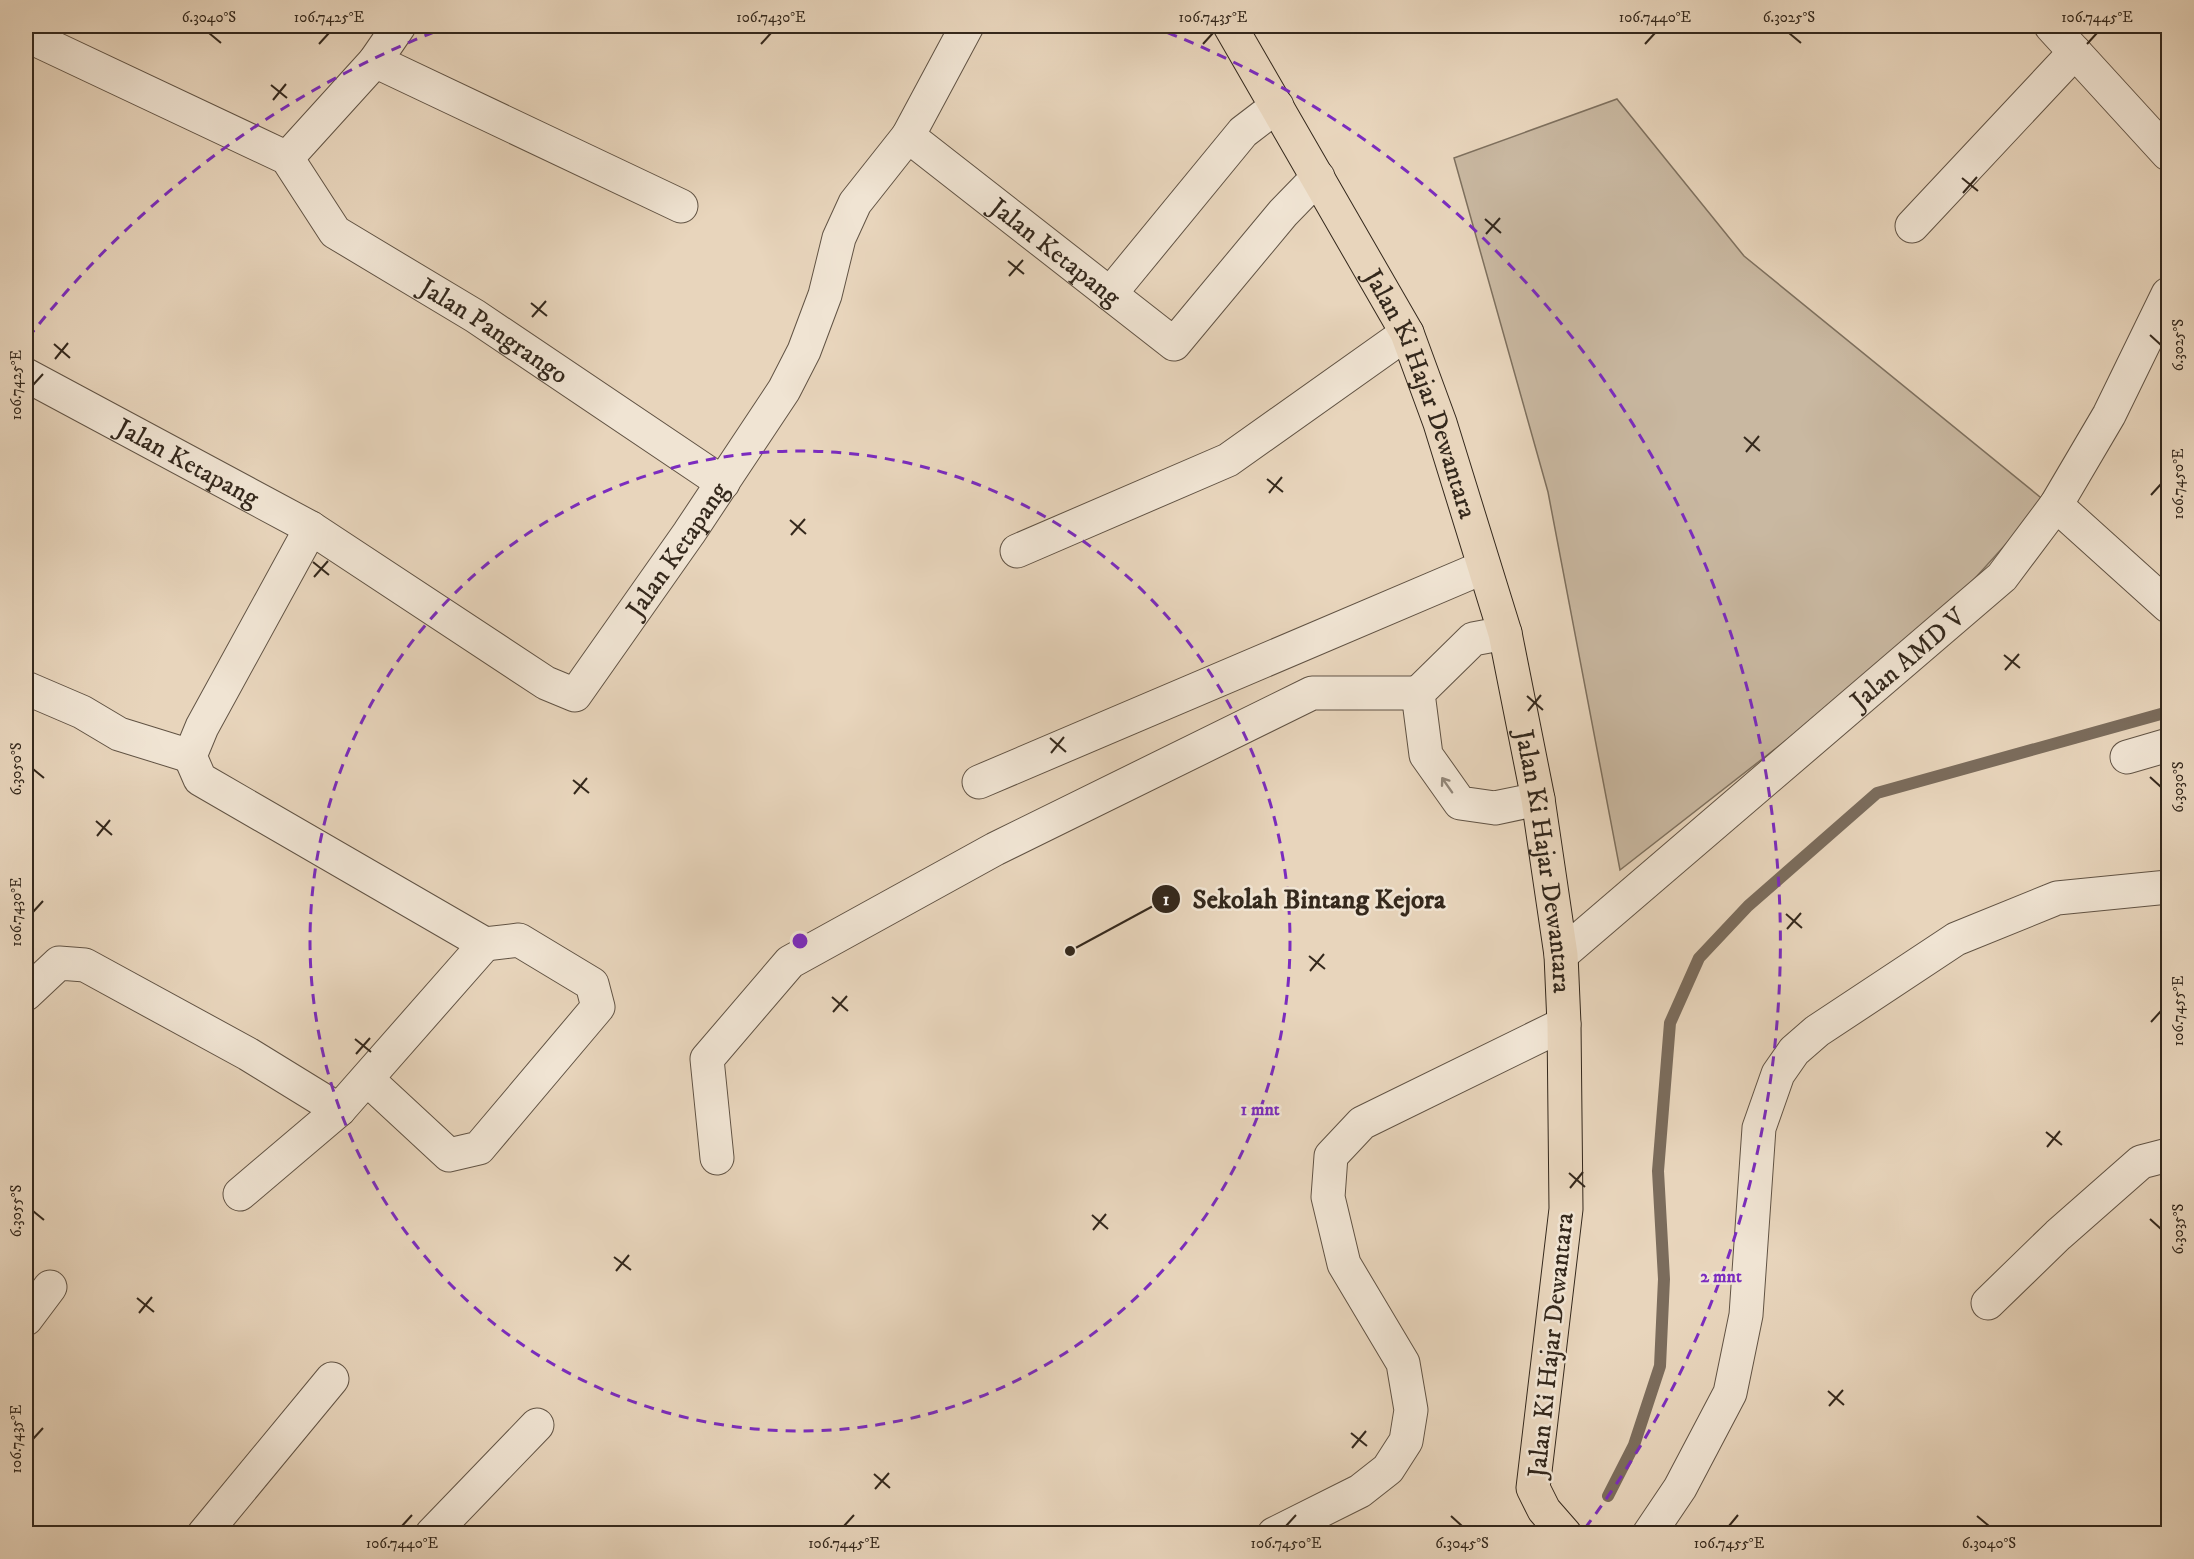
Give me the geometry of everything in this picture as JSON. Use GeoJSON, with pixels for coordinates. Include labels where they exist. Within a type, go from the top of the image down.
{"type":"FeatureCollection","features":[{"type":"Feature","properties":{"kind":"main road","name":"Jalan Ki Hajar Dewantara"},"geometry":{"type":"LineString","coordinates":[[1230,26],[1407,333],[1440,423],[1504,633],[1538,799],[1561,955],[1566,1209],[1533,1488],[1554,1522]]}},
{"type":"Feature","properties":{"kind":"street"},"geometry":{"type":"LineString","coordinates":[[26,35],[287,158],[375,61],[399,26]]}},
{"type":"Feature","properties":{"kind":"street"},"geometry":{"type":"LineString","coordinates":[[908,136],[967,26]]}},
{"type":"Feature","properties":{"kind":"street"},"geometry":{"type":"LineString","coordinates":[[2051,26],[2169,154]]}},
{"type":"Feature","properties":{"kind":"street"},"geometry":{"type":"LineString","coordinates":[[1912,226],[2075,52]]}},
{"type":"Feature","properties":{"kind":"street"},"geometry":{"type":"LineString","coordinates":[[375,61],[681,206]]}},
{"type":"Feature","properties":{"kind":"street"},"geometry":{"type":"LineString","coordinates":[[1110,294],[1243,132],[1276,106]]}},
{"type":"Feature","properties":{"kind":"street","name":"Jalan Ketapang"},"geometry":{"type":"LineString","coordinates":[[26,375],[311,528],[546,683],[575,695],[723,483],[784,390],[804,351],[825,296],[839,238],[855,203],[908,136],[1174,344],[1283,213],[1318,177]]}},
{"type":"Feature","properties":{"kind":"street","name":"Jalan Pangrango"},"geometry":{"type":"LineString","coordinates":[[287,158],[335,232],[475,316],[723,483]]}},
{"type":"Feature","properties":{"kind":"street","name":"Jalan AMD V"},"geometry":{"type":"LineString","coordinates":[[1561,955],[2002,577],[2056,505],[2109,415],[2169,294]]}},
{"type":"Feature","properties":{"kind":"street"},"geometry":{"type":"LineString","coordinates":[[1017,551],[1228,460],[1407,333]]}},
{"type":"Feature","properties":{"kind":"street"},"geometry":{"type":"LineString","coordinates":[[2056,505],[2169,606]]}},
{"type":"Feature","properties":{"kind":"street"},"geometry":{"type":"LineString","coordinates":[[311,528],[202,727],[190,756],[200,779],[485,944],[519,940],[592,984],[598,1007],[479,1148],[448,1155],[367,1079]]}},
{"type":"Feature","properties":{"kind":"street"},"geometry":{"type":"LineString","coordinates":[[979,782],[1484,567]]}},
{"type":"Feature","properties":{"kind":"street"},"geometry":{"type":"LineString","coordinates":[[717,1158],[707,1059],[790,962],[995,849],[1312,693],[1419,693],[1473,639],[1504,633]]}},
{"type":"Feature","properties":{"kind":"street"},"geometry":{"type":"LineString","coordinates":[[26,688],[82,712],[119,734],[190,756]]}},
{"type":"Feature","properties":{"kind":"street"},"geometry":{"type":"LineString","coordinates":[[1419,693],[1426,755],[1460,803],[1495,808],[1538,799]]}},
{"type":"Feature","properties":{"kind":"street"},"geometry":{"type":"LineString","coordinates":[[2127,757],[2169,746]]}},
{"type":"Feature","properties":{"kind":"street"},"geometry":{"type":"LineString","coordinates":[[1648,1533],[1680,1488],[1730,1393],[1746,1315],[1759,1128],[1778,1074],[1794,1051],[1817,1031],[1956,939],[2057,898],[2169,887]]}},
{"type":"Feature","properties":{"kind":"street"},"geometry":{"type":"LineString","coordinates":[[240,1194],[339,1110],[485,944]]}},
{"type":"Feature","properties":{"kind":"street"},"geometry":{"type":"LineString","coordinates":[[26,994],[59,963],[85,965],[248,1054],[339,1110]]}},
{"type":"Feature","properties":{"kind":"street"},"geometry":{"type":"LineString","coordinates":[[1274,1533],[1360,1491],[1388,1469],[1406,1441],[1411,1410],[1403,1363],[1344,1264],[1328,1197],[1331,1156],[1362,1124],[1564,1024]]}},
{"type":"Feature","properties":{"kind":"street"},"geometry":{"type":"LineString","coordinates":[[1988,1303],[2058,1235],[2141,1162],[2169,1155]]}},
{"type":"Feature","properties":{"kind":"street"},"geometry":{"type":"LineString","coordinates":[[26,1319],[50,1287]]}},
{"type":"Feature","properties":{"kind":"street"},"geometry":{"type":"LineString","coordinates":[[204,1533],[332,1379]]}},
{"type":"Feature","properties":{"kind":"street"},"geometry":{"type":"LineString","coordinates":[[432,1533],[537,1425]]}},
{"type":"Feature","properties":{"kind":"shaded area"},"geometry":{"type":"Polygon","coordinates":[[[1617,99],[1744,256],[2045,501],[1930,628],[1620,870],[1548,492],[1454,158],[1617,99]]]}},
{"type":"Feature","properties":{"kind":"waterway"},"geometry":{"type":"LineString","coordinates":[[1608,1496],[1634,1445],[1660,1366],[1664,1279],[1658,1171],[1670,1023],[1699,958],[1748,906],[1877,793],[2168,712]]}},
{"type":"Feature","properties":{"kind":"place","name":"Sekolah Bintang Kejora"},"geometry":{"type":"Point","coordinates":[1070,951]}}]}
